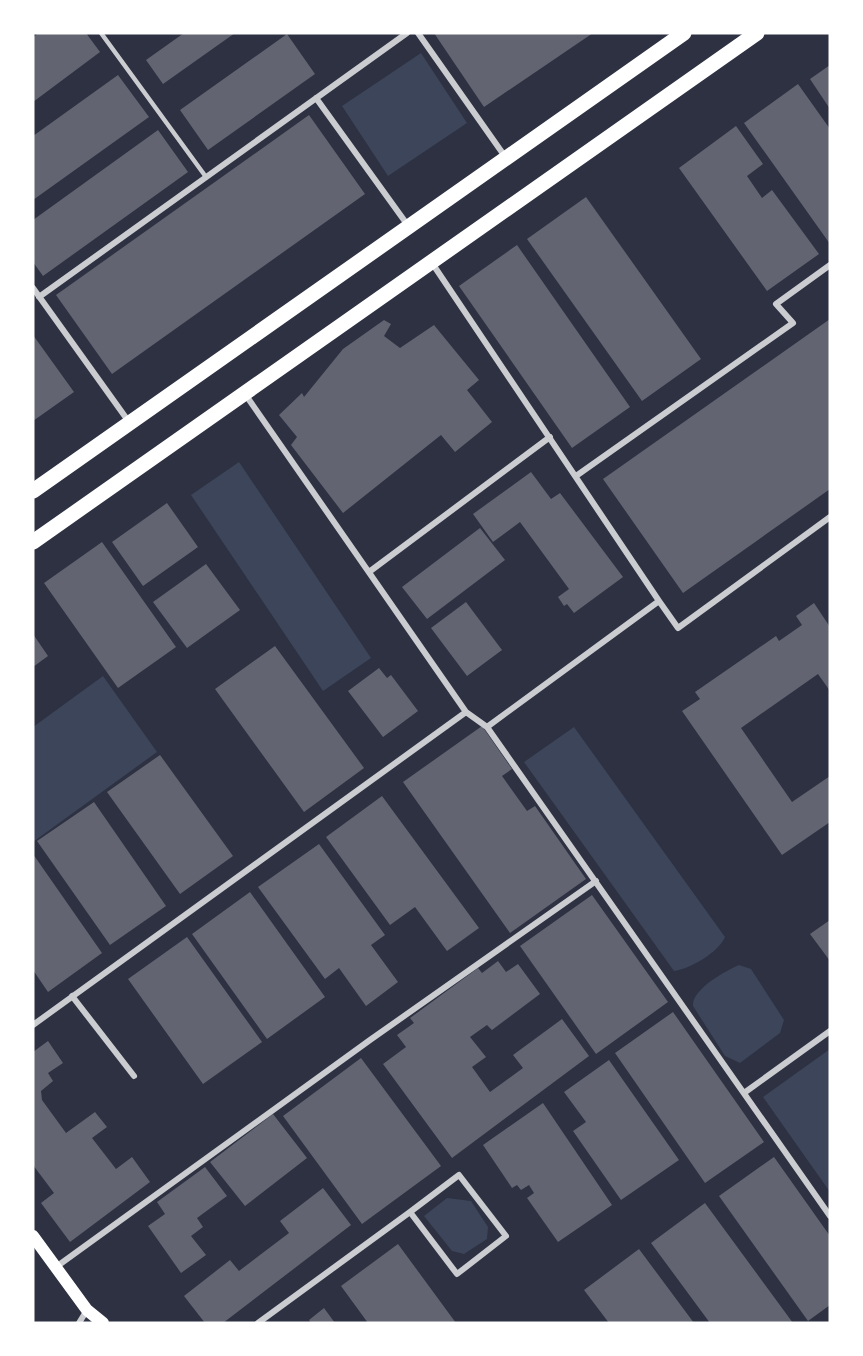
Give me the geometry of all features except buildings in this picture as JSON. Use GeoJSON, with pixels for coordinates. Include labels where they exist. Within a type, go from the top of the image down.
{"type":"FeatureCollection","features":[{"type":"Feature","properties":{"kind":"main road"},"geometry":{"type":"LineString","coordinates":[[33,491],[684,33]]}},
{"type":"Feature","properties":{"kind":"main road"},"geometry":{"type":"LineString","coordinates":[[33,542],[757,33]]}},
{"type":"Feature","properties":{"kind":"main road"},"geometry":{"type":"LineString","coordinates":[[33,1236],[87,1310],[103,1323]]}},
{"type":"Feature","properties":{"kind":"street"},"geometry":{"type":"LineString","coordinates":[[39,297],[407,33]]}},
{"type":"Feature","properties":{"kind":"street"},"geometry":{"type":"LineString","coordinates":[[418,33],[506,158]]}},
{"type":"Feature","properties":{"kind":"street"},"geometry":{"type":"LineString","coordinates":[[316,98],[409,227]]}},
{"type":"Feature","properties":{"kind":"street"},"geometry":{"type":"LineString","coordinates":[[432,262],[678,628],[830,517]]}},
{"type":"Feature","properties":{"kind":"street"},"geometry":{"type":"LineString","coordinates":[[576,476],[793,323],[776,304],[830,265]]}},
{"type":"Feature","properties":{"kind":"street"},"geometry":{"type":"LineString","coordinates":[[33,288],[130,423]]}},
{"type":"Feature","properties":{"kind":"street"},"geometry":{"type":"LineString","coordinates":[[245,393],[466,712],[487,727],[830,1216]]}},
{"type":"Feature","properties":{"kind":"street"},"geometry":{"type":"LineString","coordinates":[[369,572],[550,437]]}},
{"type":"Feature","properties":{"kind":"street"},"geometry":{"type":"LineString","coordinates":[[487,727],[659,601]]}},
{"type":"Feature","properties":{"kind":"street"},"geometry":{"type":"LineString","coordinates":[[33,1025],[466,712]]}},
{"type":"Feature","properties":{"kind":"street"},"geometry":{"type":"LineString","coordinates":[[55,1268],[370,1040],[596,881]]}},
{"type":"Feature","properties":{"kind":"street"},"geometry":{"type":"LineString","coordinates":[[72,996],[134,1076]]}},
{"type":"Feature","properties":{"kind":"street"},"geometry":{"type":"LineString","coordinates":[[744,1093],[830,1031]]}},
{"type":"Feature","properties":{"kind":"street"},"geometry":{"type":"LineString","coordinates":[[258,1323],[459,1175],[506,1236],[457,1274],[410,1212]]}},
{"type":"Feature","properties":{"kind":"street"},"geometry":{"type":"LineString","coordinates":[[79,1323],[87,1310]]}},
{"type":"Feature","properties":{"kind":"lane"},"geometry":{"type":"LineString","coordinates":[[101,33],[206,177]]}},
{"type":"Feature","properties":{"kind":"shaded area"},"geometry":{"type":"Polygon","coordinates":[[[421,53],[467,123],[388,176],[342,106],[421,53]]]}},
{"type":"Feature","properties":{"kind":"shaded area"},"geometry":{"type":"Polygon","coordinates":[[[239,462],[371,658],[323,691],[191,495],[239,462]]]}},
{"type":"Feature","properties":{"kind":"shaded area"},"geometry":{"type":"Polygon","coordinates":[[[103,676],[157,752],[33,842],[33,727],[103,676]]]}},
{"type":"Feature","properties":{"kind":"shaded area"},"geometry":{"type":"Polygon","coordinates":[[[574,727],[725,937],[717,948],[696,963],[674,971],[524,762],[574,727]]]}},
{"type":"Feature","properties":{"kind":"shaded area"},"geometry":{"type":"Polygon","coordinates":[[[739,965],[751,969],[784,1020],[780,1033],[740,1063],[725,1056],[693,1006],[697,994],[703,988],[718,976],[739,965]]]}},
{"type":"Feature","properties":{"kind":"shaded area"},"geometry":{"type":"Polygon","coordinates":[[[830,1049],[830,1192],[763,1097],[830,1049]]]}},
{"type":"Feature","properties":{"kind":"shaded area"},"geometry":{"type":"Polygon","coordinates":[[[447,1198],[471,1201],[488,1227],[487,1239],[464,1254],[452,1251],[424,1216],[447,1198]]]}}]}
